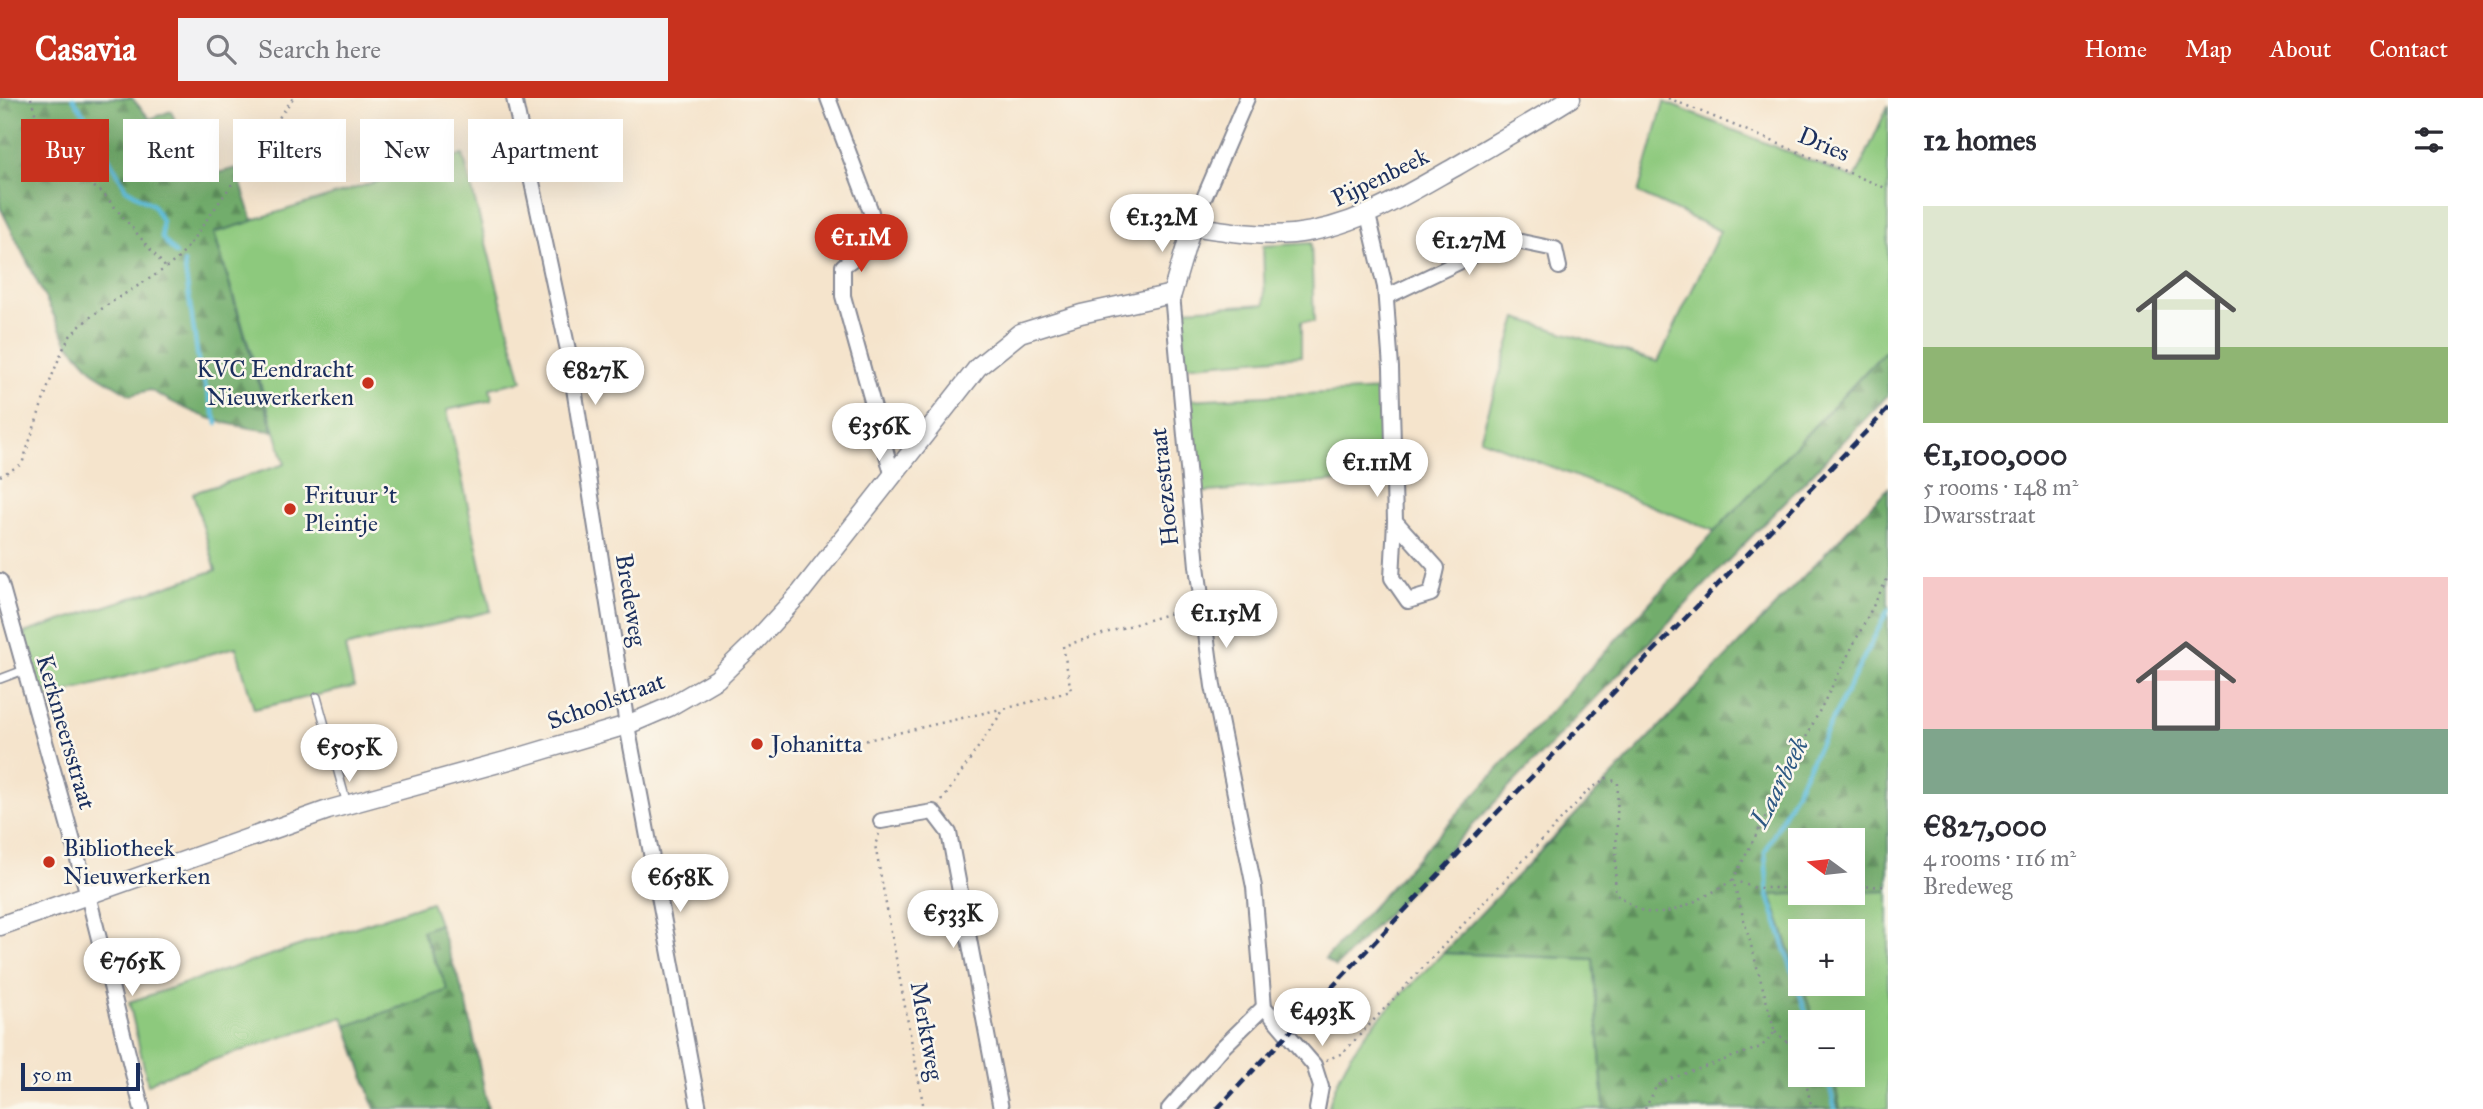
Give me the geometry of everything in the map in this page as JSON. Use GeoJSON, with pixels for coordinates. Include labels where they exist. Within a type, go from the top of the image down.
{"type":"FeatureCollection","features":[{"type":"Feature","properties":{"kind":"street","name":"Bredeweg"},"geometry":{"type":"LineString","coordinates":[[514,98],[568,350],[627,725],[699,1109]]}},
{"type":"Feature","properties":{"kind":"street"},"geometry":{"type":"LineString","coordinates":[[828,98],[871,212],[876,242],[844,266],[843,296],[892,477]]}},
{"type":"Feature","properties":{"kind":"street","name":"Hoezestraat"},"geometry":{"type":"LineString","coordinates":[[1247,98],[1192,226],[1172,294],[1202,604],[1213,686],[1254,887],[1264,1007]]}},
{"type":"Feature","properties":{"kind":"street","name":"Pijpenbeek"},"geometry":{"type":"LineString","coordinates":[[1192,226],[1250,234],[1293,234],[1335,227],[1368,215],[1571,98]]}},
{"type":"Feature","properties":{"kind":"street"},"geometry":{"type":"LineString","coordinates":[[1368,215],[1386,297],[1391,368],[1395,521],[1392,578],[1408,601],[1430,594],[1437,568],[1395,521]]}},
{"type":"Feature","properties":{"kind":"street"},"geometry":{"type":"LineString","coordinates":[[1386,297],[1507,239],[1555,249],[1559,267]]}},
{"type":"Feature","properties":{"kind":"street","name":"Schoolstraat"},"geometry":{"type":"LineString","coordinates":[[0,926],[347,804],[627,725],[669,708],[717,679],[801,592],[978,367],[1020,333],[1081,314],[1172,294]]}},
{"type":"Feature","properties":{"kind":"street","name":"Kerkmeersstraat"},"geometry":{"type":"LineString","coordinates":[[0,581],[88,895],[142,1109]]}},
{"type":"Feature","properties":{"kind":"street"},"geometry":{"type":"LineString","coordinates":[[881,821],[933,812],[949,833],[1001,1109]]}},
{"type":"Feature","properties":{"kind":"street"},"geometry":{"type":"LineString","coordinates":[[1169,1109],[1222,1048],[1264,1007],[1314,1065],[1321,1087],[1317,1109]]}},
{"type":"Feature","properties":{"kind":"lane"},"geometry":{"type":"LineString","coordinates":[[0,679],[25,670]]}},
{"type":"Feature","properties":{"kind":"lane"},"geometry":{"type":"LineString","coordinates":[[317,697],[347,804]]}},
{"type":"Feature","properties":{"kind":"path"},"geometry":{"type":"LineString","coordinates":[[31,98],[37,120],[73,173],[102,192],[166,268]]}},
{"type":"Feature","properties":{"kind":"path"},"geometry":{"type":"LineString","coordinates":[[0,476],[22,464],[69,335],[101,309],[181,256],[293,98]]}},
{"type":"Feature","properties":{"kind":"path","name":"Dries"},"geometry":{"type":"LineString","coordinates":[[1668,98],[1888,189]]}},
{"type":"Feature","properties":{"kind":"path"},"geometry":{"type":"LineString","coordinates":[[1314,1065],[1343,1053],[1587,792],[1606,778],[1618,782],[1615,892],[1632,906],[1654,914],[1703,898],[1733,880],[1888,577]]}},
{"type":"Feature","properties":{"kind":"path"},"geometry":{"type":"LineString","coordinates":[[859,742],[1071,691],[1063,646],[1202,604]]}},
{"type":"Feature","properties":{"kind":"path"},"geometry":{"type":"LineString","coordinates":[[933,812],[1004,709]]}},
{"type":"Feature","properties":{"kind":"path","name":"Merktweg"},"geometry":{"type":"LineString","coordinates":[[878,836],[875,845],[924,1109]]}},
{"type":"Feature","properties":{"kind":"path"},"geometry":{"type":"LineString","coordinates":[[1733,880],[1755,888],[1788,888]]}},
{"type":"Feature","properties":{"kind":"path"},"geometry":{"type":"LineString","coordinates":[[1733,880],[1775,1032],[1788,1043]]}},
{"type":"Feature","properties":{"kind":"path"},"geometry":{"type":"LineString","coordinates":[[1866,887],[1888,886]]}},
{"type":"Feature","properties":{"kind":"path"},"geometry":{"type":"LineString","coordinates":[[1645,1109],[1656,1087],[1667,1080],[1761,1047],[1775,1032]]}},
{"type":"Feature","properties":{"kind":"path"},"geometry":{"type":"LineString","coordinates":[[1807,1087],[1812,1109]]}},
{"type":"Feature","properties":{"kind":"green space"},"geometry":{"type":"Polygon","coordinates":[[[0,98],[132,98],[150,119],[123,119],[123,182],[219,182],[219,173],[233,169],[233,182],[240,182],[253,221],[214,233],[273,431],[209,418],[150,390],[131,395],[96,374],[67,342],[0,207],[0,98]]]}},
{"type":"Feature","properties":{"kind":"green space"},"geometry":{"type":"Polygon","coordinates":[[[1664,102],[1855,179],[1888,106],[1888,348],[1715,531],[1480,439],[1517,318],[1658,362],[1720,231],[1638,193],[1664,102]]]}},
{"type":"Feature","properties":{"kind":"green space"},"geometry":{"type":"Polygon","coordinates":[[[171,111],[175,119],[150,119],[171,111]]]}},
{"type":"Feature","properties":{"kind":"green space"},"geometry":{"type":"Polygon","coordinates":[[[463,155],[522,381],[490,388],[492,400],[447,410],[491,611],[345,647],[354,687],[254,709],[236,647],[41,699],[24,633],[216,570],[193,493],[285,464],[214,232],[376,182],[454,182],[454,158],[463,155]]]}},
{"type":"Feature","properties":{"kind":"green space"},"geometry":{"type":"Polygon","coordinates":[[[1311,243],[1314,322],[1301,322],[1301,356],[1184,366],[1184,309],[1265,304],[1263,246],[1311,243]]]}},
{"type":"Feature","properties":{"kind":"green space"},"geometry":{"type":"Polygon","coordinates":[[[1888,348],[1888,395],[1336,967],[1325,959],[1715,531],[1888,348]]]}},
{"type":"Feature","properties":{"kind":"green space"},"geometry":{"type":"Polygon","coordinates":[[[1381,390],[1382,477],[1198,493],[1187,400],[1381,390]]]}},
{"type":"Feature","properties":{"kind":"green space"},"geometry":{"type":"Polygon","coordinates":[[[1888,488],[1888,891],[1866,892],[1866,828],[1788,828],[1788,894],[1770,895],[1788,946],[1788,996],[1806,996],[1811,1010],[1788,1010],[1788,1087],[1835,1087],[1840,1109],[1604,1109],[1593,959],[1443,953],[1888,488]]]}},
{"type":"Feature","properties":{"kind":"green space"},"geometry":{"type":"Polygon","coordinates":[[[1888,891],[1888,1109],[1840,1109],[1835,1087],[1865,1087],[1865,1010],[1811,1010],[1805,996],[1865,996],[1865,919],[1788,919],[1788,945],[1770,894],[1788,894],[1788,905],[1866,905],[1866,892],[1888,891]]]}},
{"type":"Feature","properties":{"kind":"green space"},"geometry":{"type":"Polygon","coordinates":[[[431,902],[439,924],[422,931],[449,990],[347,1026],[343,1017],[159,1078],[148,1085],[129,1002],[431,902]]]}},
{"type":"Feature","properties":{"kind":"green space"},"geometry":{"type":"Polygon","coordinates":[[[439,924],[467,1004],[488,1109],[375,1109],[347,1026],[448,990],[422,931],[439,924]]]}},
{"type":"Feature","properties":{"kind":"green space"},"geometry":{"type":"Polygon","coordinates":[[[1443,953],[1593,959],[1604,1109],[1328,1109],[1347,1062],[1374,1023],[1443,953]]]}},
{"type":"Feature","properties":{"kind":"waterway"},"geometry":{"type":"LineString","coordinates":[[73,98],[92,126],[126,189],[153,205],[162,221],[162,238],[176,254]]}},
{"type":"Feature","properties":{"kind":"waterway"},"geometry":{"type":"LineString","coordinates":[[184,263],[199,366]]}},
{"type":"Feature","properties":{"kind":"waterway"},"geometry":{"type":"LineString","coordinates":[[201,372],[217,423]]}},
{"type":"Feature","properties":{"kind":"waterway","name":"Laarbeek"},"geometry":{"type":"LineString","coordinates":[[1805,1010],[1768,895],[1765,852],[1888,610]]}},
{"type":"Feature","properties":{"kind":"waterway","name":"Laarbeek"},"geometry":{"type":"LineString","coordinates":[[1830,1087],[1835,1109]]}},
{"type":"Feature","properties":{"kind":"railway"},"geometry":{"type":"LineString","coordinates":[[1217,1109],[1488,822],[1888,409]]}},
{"type":"Feature","properties":{"kind":"place","name":"KVC Eendracht Nieuwerkerken"},"geometry":{"type":"Point","coordinates":[368,383]}},
{"type":"Feature","properties":{"kind":"place","name":"Frituur 't Pleintje"},"geometry":{"type":"Point","coordinates":[290,509]}},
{"type":"Feature","properties":{"kind":"place","name":"Johanitta"},"geometry":{"type":"Point","coordinates":[757,744]}},
{"type":"Feature","properties":{"kind":"place","name":"Bibliotheek Nieuwerkerken"},"geometry":{"type":"Point","coordinates":[49,862]}}]}
